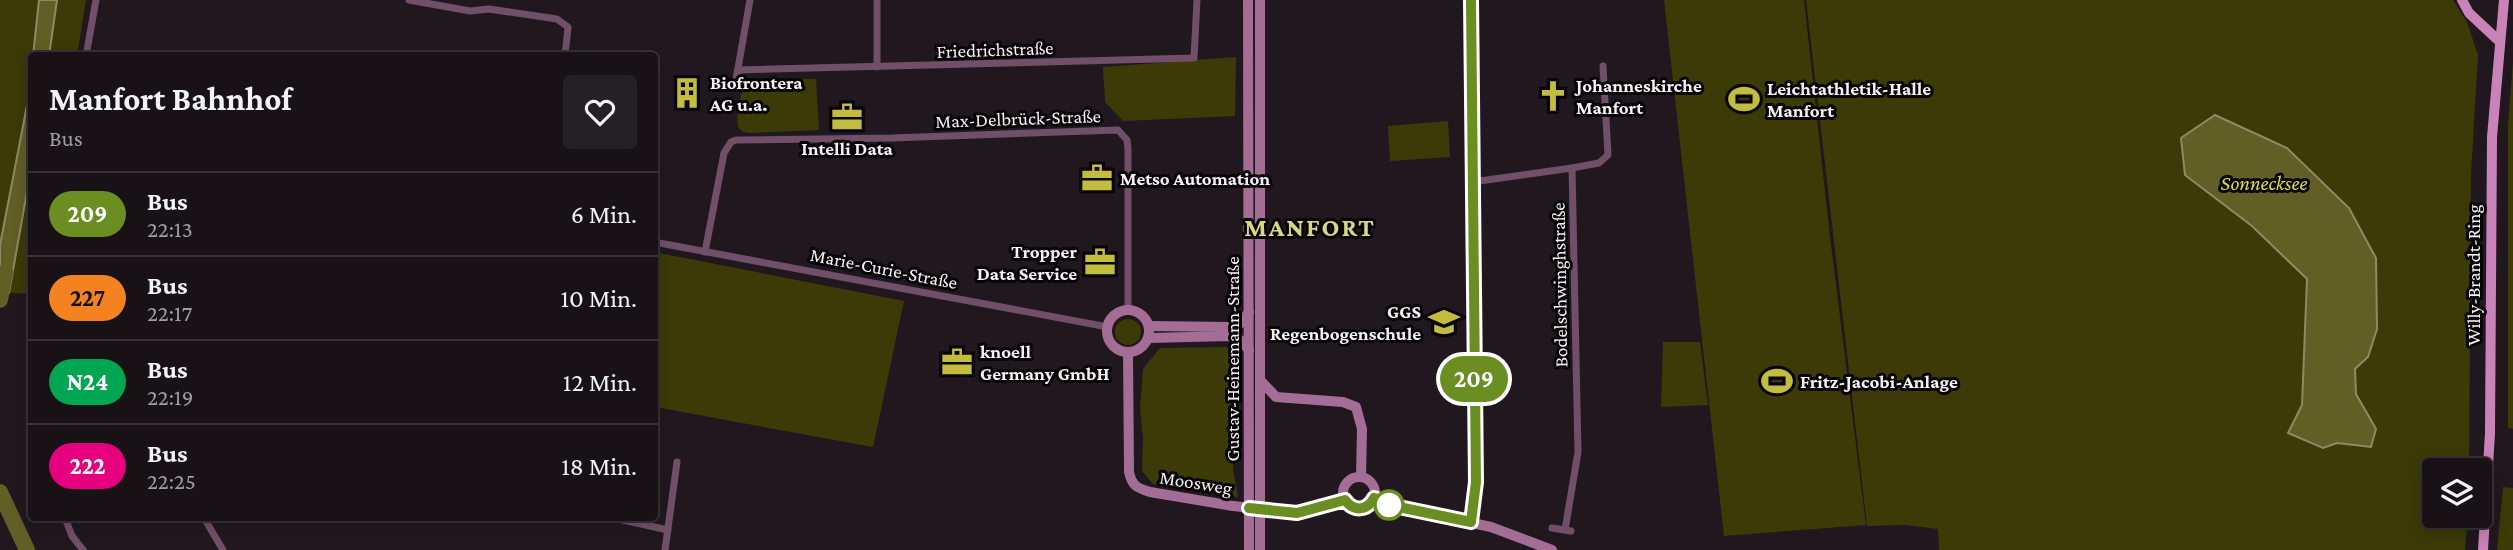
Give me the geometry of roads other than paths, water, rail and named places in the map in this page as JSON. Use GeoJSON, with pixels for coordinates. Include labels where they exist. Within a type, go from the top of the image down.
{"type":"FeatureCollection","features":[{"type":"Feature","properties":{"kind":"main road"},"geometry":{"type":"LineString","coordinates":[[2462,0],[2469,13],[2499,41]]}},
{"type":"Feature","properties":{"kind":"main road","name":"Willy-Brandt-Ring"},"geometry":{"type":"LineString","coordinates":[[2483,550],[2490,433],[2490,175],[2504,0]]}},
{"type":"Feature","properties":{"kind":"street"},"geometry":{"type":"LineString","coordinates":[[87,52],[96,0]]}},
{"type":"Feature","properties":{"kind":"street"},"geometry":{"type":"LineString","coordinates":[[410,0],[470,11],[489,9],[557,19],[568,27],[565,52]]}},
{"type":"Feature","properties":{"kind":"street"},"geometry":{"type":"LineString","coordinates":[[735,85],[750,0]]}},
{"type":"Feature","properties":{"kind":"street"},"geometry":{"type":"LineString","coordinates":[[877,0],[877,67]]}},
{"type":"Feature","properties":{"kind":"street","name":"Friedrichstraße"},"geometry":{"type":"LineString","coordinates":[[738,70],[1194,58],[1197,0]]}},
{"type":"Feature","properties":{"kind":"street","name":"Gustav-Heinemann-Straße"},"geometry":{"type":"LineString","coordinates":[[1248,0],[1250,550]]}},
{"type":"Feature","properties":{"kind":"street","name":"Gustav-Heinemann-Straße"},"geometry":{"type":"LineString","coordinates":[[1260,0],[1260,550]]}},
{"type":"Feature","properties":{"kind":"street"},"geometry":{"type":"LineString","coordinates":[[1471,0],[1476,482],[1471,522]]}},
{"type":"Feature","properties":{"kind":"street"},"geometry":{"type":"LineString","coordinates":[[1472,182],[1599,163],[1608,155],[1603,66]]}},
{"type":"Feature","properties":{"kind":"street","name":"Max-Delbrück-Straße"},"geometry":{"type":"LineString","coordinates":[[705,252],[724,153],[731,142],[736,140],[1118,130],[1126,140],[1128,149],[1128,310]]}},
{"type":"Feature","properties":{"kind":"street","name":"Bodelschwinghstraße"},"geometry":{"type":"LineString","coordinates":[[1552,528],[1568,530],[1577,452],[1572,168]]}},
{"type":"Feature","properties":{"kind":"street","name":"Marie-Curie-Straße"},"geometry":{"type":"LineString","coordinates":[[658,243],[1108,327]]}},
{"type":"Feature","properties":{"kind":"street"},"geometry":{"type":"LineString","coordinates":[[1128,310],[1144,316],[1149,326],[1149,338],[1141,348],[1128,353],[1112,345],[1107,333],[1117,313],[1128,310]]}},
{"type":"Feature","properties":{"kind":"street"},"geometry":{"type":"LineString","coordinates":[[1149,326],[1230,327],[1241,323],[1249,312]]}},
{"type":"Feature","properties":{"kind":"street"},"geometry":{"type":"LineString","coordinates":[[1149,338],[1230,337],[1240,340],[1249,351]]}},
{"type":"Feature","properties":{"kind":"street","name":"Moosweg"},"geometry":{"type":"LineString","coordinates":[[1128,353],[1129,472],[1131,483],[1138,489],[1233,506],[1297,513],[1345,500]]}},
{"type":"Feature","properties":{"kind":"street"},"geometry":{"type":"LineString","coordinates":[[1259,380],[1276,397],[1343,402],[1356,407],[1362,429],[1361,477]]}},
{"type":"Feature","properties":{"kind":"street"},"geometry":{"type":"LineString","coordinates":[[1260,415],[1276,397]]}},
{"type":"Feature","properties":{"kind":"street"},"geometry":{"type":"LineString","coordinates":[[665,550],[677,462]]}},
{"type":"Feature","properties":{"kind":"street"},"geometry":{"type":"LineString","coordinates":[[1361,477],[1373,484],[1374,498],[1360,509],[1354,508],[1345,500],[1343,489],[1350,480],[1361,477]]}},
{"type":"Feature","properties":{"kind":"street"},"geometry":{"type":"LineString","coordinates":[[1374,498],[1394,506],[1491,527],[1552,550]]}},
{"type":"Feature","properties":{"kind":"street"},"geometry":{"type":"LineString","coordinates":[[66,521],[72,536],[83,550]]}},
{"type":"Feature","properties":{"kind":"street"},"geometry":{"type":"LineString","coordinates":[[206,521],[223,550]]}},
{"type":"Feature","properties":{"kind":"street"},"geometry":{"type":"LineString","coordinates":[[628,521],[668,530]]}},
{"type":"Feature","properties":{"kind":"water"},"geometry":{"type":"Polygon","coordinates":[[[39,0],[57,0],[50,52],[33,52],[39,0]]]}},
{"type":"Feature","properties":{"kind":"water"},"geometry":{"type":"Polygon","coordinates":[[[28,100],[28,186],[9,293],[0,291],[0,245],[28,100]]]}},
{"type":"Feature","properties":{"kind":"water","name":"Sonnecksee"},"geometry":{"type":"Polygon","coordinates":[[[2215,115],[2287,148],[2349,208],[2376,258],[2377,329],[2368,357],[2355,369],[2356,394],[2376,429],[2371,447],[2337,443],[2323,448],[2288,433],[2302,405],[2307,279],[2252,226],[2185,175],[2181,138],[2215,115]]]}},
{"type":"Feature","properties":{"kind":"waterway"},"geometry":{"type":"LineString","coordinates":[[0,300],[5,272]]}},
{"type":"Feature","properties":{"kind":"waterway"},"geometry":{"type":"LineString","coordinates":[[0,492],[27,550]]}},
{"type":"Feature","properties":{"kind":"place","name":"Biofrontera AG u.a."},"geometry":{"type":"Point","coordinates":[687,93]}},
{"type":"Feature","properties":{"kind":"place","name":"Johanneskirche Manfort"},"geometry":{"type":"Point","coordinates":[1553,96]}},
{"type":"Feature","properties":{"kind":"place","name":"Leichtathletik-Halle Manfort"},"geometry":{"type":"Point","coordinates":[1744,99]}},
{"type":"Feature","properties":{"kind":"place","name":"Intelli Data"},"geometry":{"type":"Point","coordinates":[847,117]}},
{"type":"Feature","properties":{"kind":"place","name":"Metso Automation"},"geometry":{"type":"Point","coordinates":[1097,178]}},
{"type":"Feature","properties":{"kind":"place","name":"Tropper Data Service"},"geometry":{"type":"Point","coordinates":[1100,262]}},
{"type":"Feature","properties":{"kind":"place","name":"GGS Regenbogenschule"},"geometry":{"type":"Point","coordinates":[1444,322]}},
{"type":"Feature","properties":{"kind":"place","name":"knoell Germany GmbH"},"geometry":{"type":"Point","coordinates":[957,362]}},
{"type":"Feature","properties":{"kind":"place","name":"Fritz-Jacobi-Anlage"},"geometry":{"type":"Point","coordinates":[1777,381]}},
{"type":"Feature","properties":{"kind":"district","name":"MANFORT"},"geometry":{"type":"Point","coordinates":[1310,227]}}]}
